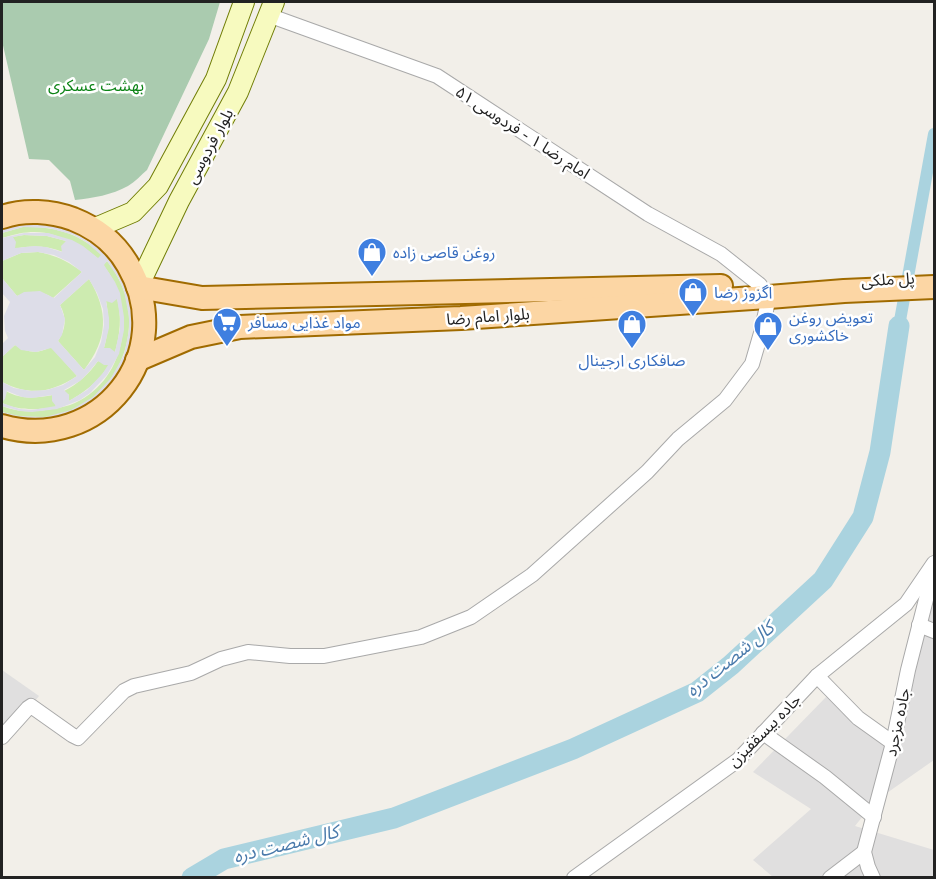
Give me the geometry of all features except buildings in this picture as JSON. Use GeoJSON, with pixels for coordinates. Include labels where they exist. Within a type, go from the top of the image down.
{"type":"FeatureCollection","features":[{"type":"Feature","properties":{"kind":"main road","name":"بلوار فردوسی"},"geometry":{"type":"LineString","coordinates":[[93,229],[133,212],[158,186],[216,79],[244,2]]}},
{"type":"Feature","properties":{"kind":"main road","name":"بلوار فردوسی"},"geometry":{"type":"LineString","coordinates":[[138,287],[179,201],[238,92],[271,8]]}},
{"type":"Feature","properties":{"kind":"main road"},"geometry":{"type":"LineString","coordinates":[[2,217],[21,213],[51,213],[80,222],[105,238],[133,273],[142,301],[144,331],[137,360],[127,380],[114,398],[102,408],[77,423],[48,431],[18,430],[2,426]]}},
{"type":"Feature","properties":{"kind":"main road","name":"پل ملکی"},"geometry":{"type":"LineString","coordinates":[[842,286],[934,277]]}},
{"type":"Feature","properties":{"kind":"main road","name":"بلوار امام رضا"},"geometry":{"type":"LineString","coordinates":[[137,360],[191,337],[240,327],[461,318],[842,286]]}},
{"type":"Feature","properties":{"kind":"main road","name":"پل ملکی"},"geometry":{"type":"LineString","coordinates":[[842,286],[934,287]]}},
{"type":"Feature","properties":{"kind":"main road","name":"بلوار امام رضا"},"geometry":{"type":"LineString","coordinates":[[138,287],[202,298],[764,291]]}},
{"type":"Feature","properties":{"kind":"main road"},"geometry":{"type":"LineString","coordinates":[[460,293],[461,318]]}},
{"type":"Feature","properties":{"kind":"street","name":"امام رضا ۱ - فردوسی ۵۱"},"geometry":{"type":"LineString","coordinates":[[271,8],[437,76],[648,214],[721,254],[764,291]]}},
{"type":"Feature","properties":{"kind":"street"},"geometry":{"type":"LineString","coordinates":[[2,737],[32,706],[78,738],[124,691],[134,686],[191,673],[221,659],[248,652],[324,656],[421,637],[471,617],[532,575],[647,472],[678,439],[725,400],[752,364],[761,333],[764,291]]}},
{"type":"Feature","properties":{"kind":"street","name":"جاده مزجرد"},"geometry":{"type":"LineString","coordinates":[[864,852],[893,743],[934,564]]}},
{"type":"Feature","properties":{"kind":"street","name":"جاده بیسقفیزن"},"geometry":{"type":"LineString","coordinates":[[574,878],[738,760],[817,676],[906,604],[934,564]]}},
{"type":"Feature","properties":{"kind":"street"},"geometry":{"type":"LineString","coordinates":[[919,625],[934,631]]}},
{"type":"Feature","properties":{"kind":"street"},"geometry":{"type":"LineString","coordinates":[[817,676],[858,718],[893,743]]}},
{"type":"Feature","properties":{"kind":"street"},"geometry":{"type":"LineString","coordinates":[[763,733],[825,777],[874,818]]}},
{"type":"Feature","properties":{"kind":"street"},"geometry":{"type":"LineString","coordinates":[[830,878],[864,852],[873,878]]}},
{"type":"Feature","properties":{"kind":"shaded area"},"geometry":{"type":"Polygon","coordinates":[[[36,224],[62,228],[74,233],[97,247],[115,267],[127,291],[132,330],[126,356],[120,368],[105,390],[84,406],[46,419],[7,415],[2,412],[19,416],[45,417],[71,410],[93,397],[111,378],[124,355],[129,317],[124,291],[107,261],[104,265],[120,293],[124,330],[119,354],[107,375],[90,393],[80,400],[57,409],[32,412],[2,406],[2,403],[32,410],[56,406],[52,401],[52,395],[32,398],[7,391],[2,402],[2,382],[14,388],[31,391],[47,390],[63,385],[77,376],[51,348],[36,352],[21,350],[15,345],[2,357],[2,344],[8,338],[4,316],[10,302],[2,293],[2,278],[17,296],[24,292],[40,291],[54,298],[82,272],[69,262],[54,255],[38,252],[21,253],[2,261],[2,238],[24,233],[48,233],[72,240],[98,258],[101,255],[74,235],[49,228],[23,227],[2,233],[2,230],[36,224]],[[47,236],[13,237],[16,242],[15,248],[35,246],[62,252],[61,246],[66,241],[47,236]],[[89,279],[60,305],[65,319],[62,335],[58,341],[84,370],[95,357],[101,342],[104,325],[103,309],[89,279]],[[117,299],[112,303],[106,301],[109,328],[104,348],[110,348],[115,352],[120,317],[117,299]],[[98,361],[87,374],[64,390],[69,395],[69,401],[87,390],[108,365],[98,361]]]}},
{"type":"Feature","properties":{"kind":"shaded area"},"geometry":{"type":"Polygon","coordinates":[[[934,604],[934,760],[874,802],[855,826],[934,850],[934,877],[773,877],[753,860],[811,809],[753,772],[826,697],[904,738],[906,659],[934,604]]]}},
{"type":"Feature","properties":{"kind":"shaded area"},"geometry":{"type":"Polygon","coordinates":[[[2,670],[39,696],[2,740],[2,670]]]}},
{"type":"Feature","properties":{"kind":"green space","name":"بهشت عسکری"},"geometry":{"type":"Polygon","coordinates":[[[2,2],[220,2],[209,39],[147,170],[131,184],[109,194],[75,200],[70,181],[49,160],[29,159],[2,41],[2,2]]]}},
{"type":"Feature","properties":{"kind":"green space"},"geometry":{"type":"Polygon","coordinates":[[[23,227],[66,232],[85,241],[102,255],[98,259],[87,250],[69,241],[41,232],[2,238],[2,233],[23,227]]]}},
{"type":"Feature","properties":{"kind":"green space"},"geometry":{"type":"Polygon","coordinates":[[[47,236],[66,241],[63,252],[39,247],[15,249],[12,237],[47,236]]]}},
{"type":"Feature","properties":{"kind":"green space"},"geometry":{"type":"Polygon","coordinates":[[[38,252],[61,259],[82,272],[53,298],[36,292],[17,296],[2,278],[2,261],[21,253],[38,252]]]}},
{"type":"Feature","properties":{"kind":"green space"},"geometry":{"type":"Polygon","coordinates":[[[107,261],[124,291],[129,321],[125,351],[112,378],[91,399],[65,413],[35,418],[2,412],[2,406],[21,411],[33,411],[70,405],[89,395],[104,380],[115,363],[121,344],[123,323],[121,302],[114,283],[103,265],[107,261]]]}},
{"type":"Feature","properties":{"kind":"green space"},"geometry":{"type":"Polygon","coordinates":[[[89,279],[100,303],[103,325],[98,347],[84,370],[58,341],[65,323],[60,305],[89,279]]]}},
{"type":"Feature","properties":{"kind":"green space"},"geometry":{"type":"Polygon","coordinates":[[[117,298],[120,325],[115,352],[104,348],[108,324],[106,300],[117,298]]]}},
{"type":"Feature","properties":{"kind":"green space"},"geometry":{"type":"Polygon","coordinates":[[[15,345],[33,352],[51,347],[77,376],[58,386],[40,391],[22,389],[2,382],[2,357],[15,345]]]}},
{"type":"Feature","properties":{"kind":"green space"},"geometry":{"type":"Polygon","coordinates":[[[98,361],[109,365],[90,386],[67,402],[69,395],[64,391],[83,378],[98,361]]]}},
{"type":"Feature","properties":{"kind":"green space"},"geometry":{"type":"Polygon","coordinates":[[[6,391],[23,397],[53,395],[56,407],[29,409],[9,406],[2,403],[6,391]]]}},
{"type":"Feature","properties":{"kind":"waterway","name":"کال شصت دره"},"geometry":{"type":"LineString","coordinates":[[899,326],[934,134]]}},
{"type":"Feature","properties":{"kind":"waterway","name":"کال شصت دره"},"geometry":{"type":"LineString","coordinates":[[192,878],[224,859],[394,818],[573,749],[697,692],[731,665],[823,580],[863,517],[880,452],[899,326]]}},
{"type":"Feature","properties":{"kind":"place","name":"روغن قاصی زاده"},"geometry":{"type":"Point","coordinates":[372,278]}},
{"type":"Feature","properties":{"kind":"place","name":"اگزوز رضا"},"geometry":{"type":"Point","coordinates":[693,318]}},
{"type":"Feature","properties":{"kind":"place","name":"مواد غذایی مسافر"},"geometry":{"type":"Point","coordinates":[227,348]}},
{"type":"Feature","properties":{"kind":"place","name":"صافکاری ارجینال"},"geometry":{"type":"Point","coordinates":[632,350]}},
{"type":"Feature","properties":{"kind":"place","name":"تعویض روغن خاکشوری"},"geometry":{"type":"Point","coordinates":[768,352]}}]}
